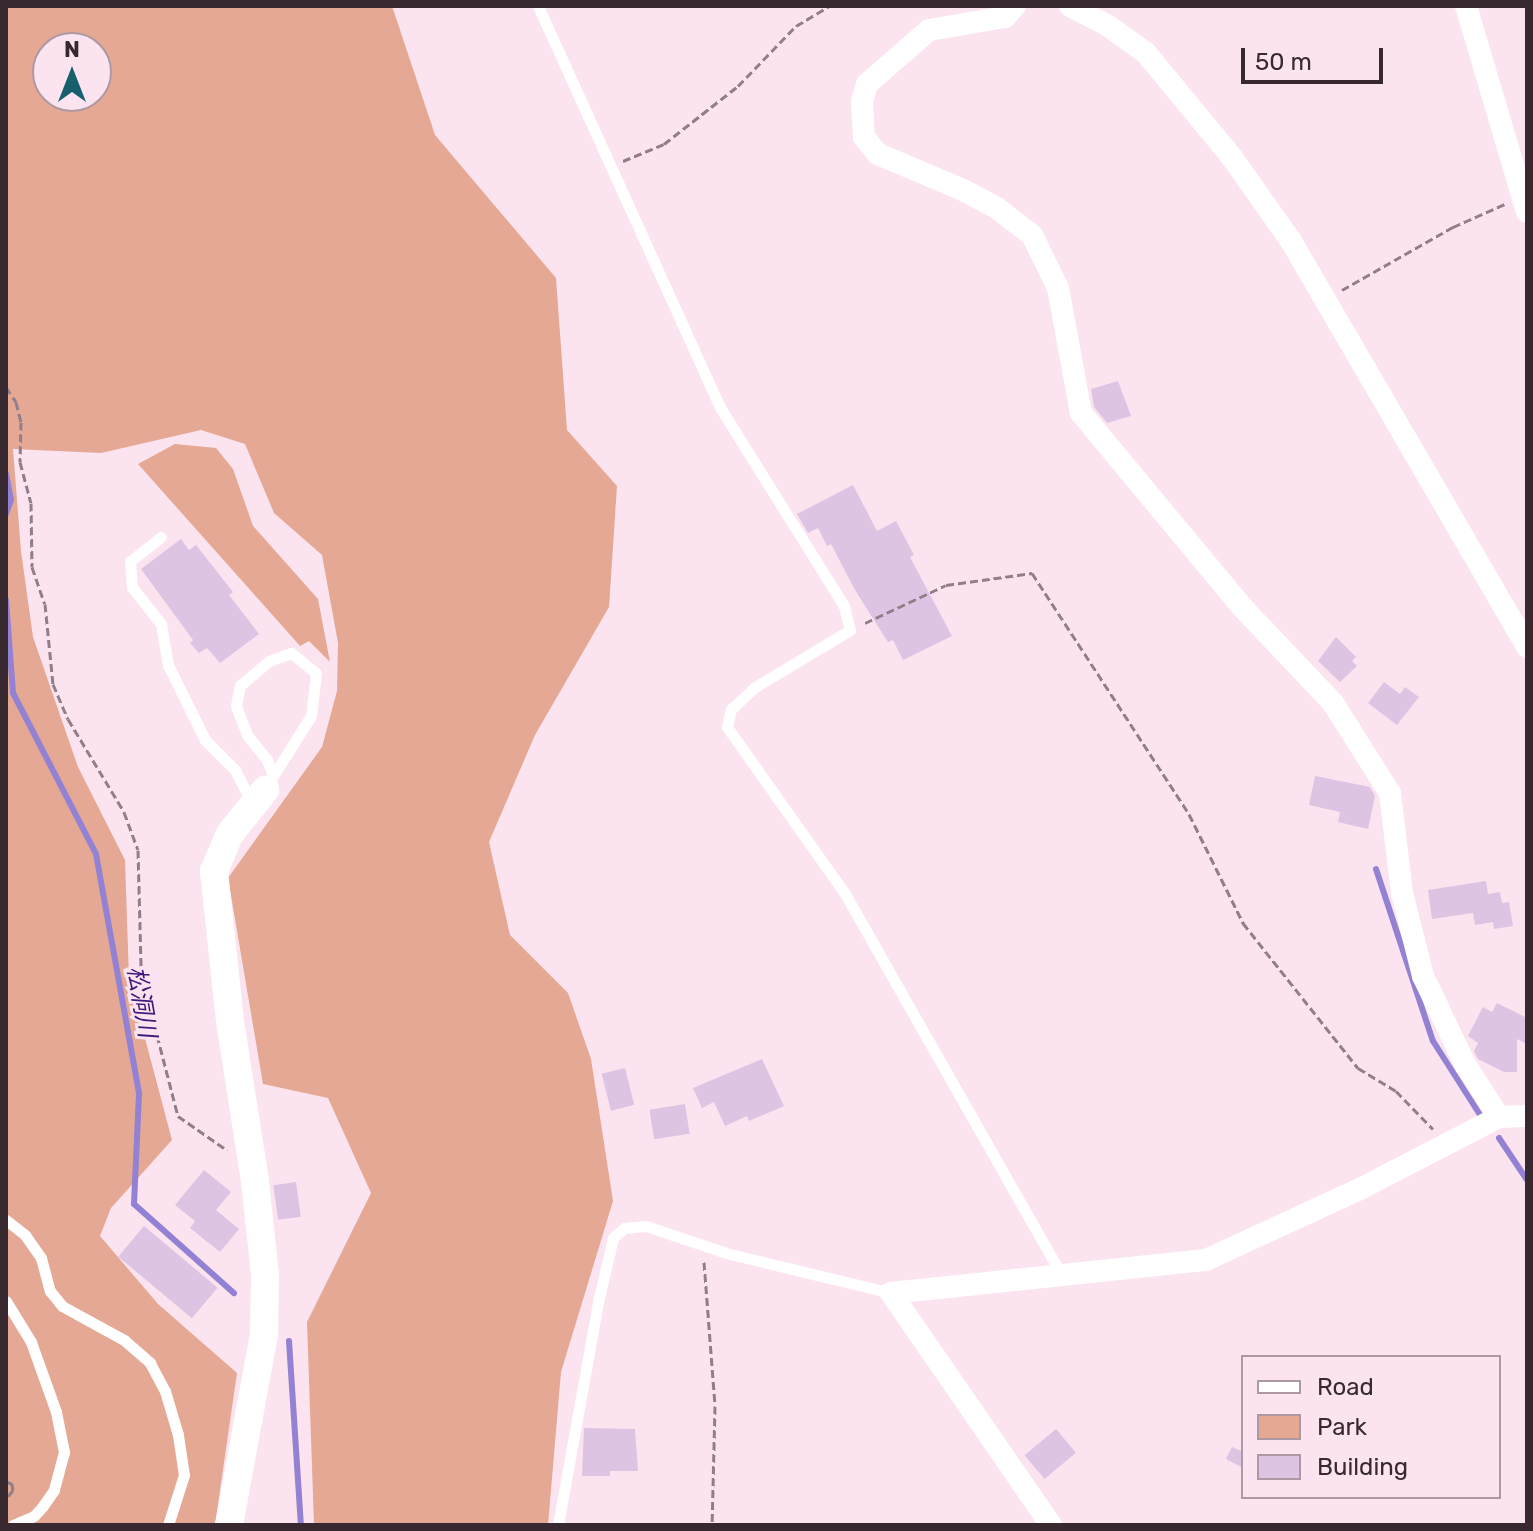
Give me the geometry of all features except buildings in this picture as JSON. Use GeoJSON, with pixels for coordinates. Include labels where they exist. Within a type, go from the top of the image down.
{"type":"FeatureCollection","features":[{"type":"Feature","properties":{"kind":"street"},"geometry":{"type":"LineString","coordinates":[[1015,6],[1005,17],[929,30],[867,84],[862,101],[864,137],[878,154],[963,190],[998,209],[1032,235],[1058,288],[1081,413],[1242,607],[1333,703],[1390,793],[1402,893],[1423,976],[1465,1064],[1499,1117]]}},
{"type":"Feature","properties":{"kind":"street"},"geometry":{"type":"LineString","coordinates":[[1070,6],[1107,25],[1146,53],[1166,73],[1291,241],[1527,647]]}},
{"type":"Feature","properties":{"kind":"street"},"geometry":{"type":"LineString","coordinates":[[1466,6],[1524,204]]}},
{"type":"Feature","properties":{"kind":"street"},"geometry":{"type":"LineString","coordinates":[[229,1525],[264,1334],[265,1275],[253,1169],[228,1006],[214,871],[229,835],[263,790]]}},
{"type":"Feature","properties":{"kind":"street"},"geometry":{"type":"LineString","coordinates":[[1051,1525],[891,1293],[1206,1260],[1360,1189],[1499,1117],[1527,1116]]}},
{"type":"Feature","properties":{"kind":"lane"},"geometry":{"type":"LineString","coordinates":[[538,6],[613,165],[721,409],[844,606],[850,630],[755,687],[731,709],[727,727],[844,892],[1062,1275]]}},
{"type":"Feature","properties":{"kind":"lane"},"geometry":{"type":"LineString","coordinates":[[161,537],[130,561],[132,587],[161,624],[168,665],[205,740],[235,770],[263,790]]}},
{"type":"Feature","properties":{"kind":"lane"},"geometry":{"type":"LineString","coordinates":[[291,653],[316,673],[311,716],[263,790],[267,760],[247,735],[236,706],[240,685],[269,661],[291,653]]}},
{"type":"Feature","properties":{"kind":"lane"},"geometry":{"type":"LineString","coordinates":[[6,1220],[25,1235],[41,1258],[50,1291],[62,1306],[124,1340],[150,1363],[165,1391],[178,1435],[184,1475],[168,1525]]}},
{"type":"Feature","properties":{"kind":"lane"},"geometry":{"type":"LineString","coordinates":[[558,1525],[598,1302],[613,1238],[624,1228],[635,1225],[891,1293]]}},
{"type":"Feature","properties":{"kind":"lane"},"geometry":{"type":"LineString","coordinates":[[6,1301],[31,1342],[58,1419],[64,1452],[54,1490],[43,1506],[34,1516],[13,1525]]}},
{"type":"Feature","properties":{"kind":"path"},"geometry":{"type":"LineString","coordinates":[[613,165],[664,144],[738,86],[796,26],[829,6]]}},
{"type":"Feature","properties":{"kind":"path"},"geometry":{"type":"LineString","coordinates":[[1324,300],[1453,227],[1524,204]]}},
{"type":"Feature","properties":{"kind":"path"},"geometry":{"type":"LineString","coordinates":[[6,387],[16,402],[21,422],[20,462],[31,503],[32,567],[45,604],[53,684],[68,719],[124,812],[138,850],[142,998],[157,1035],[178,1116],[253,1169]]}},
{"type":"Feature","properties":{"kind":"path"},"geometry":{"type":"LineString","coordinates":[[850,630],[946,585],[1032,573],[1189,814],[1243,923],[1358,1068],[1396,1091],[1447,1143]]}},
{"type":"Feature","properties":{"kind":"path"},"geometry":{"type":"LineString","coordinates":[[697,1243],[704,1263],[715,1406],[712,1525]]}},
{"type":"Feature","properties":{"kind":"path"},"geometry":{"type":"LineString","coordinates":[[6,1481],[12,1484],[13,1490],[6,1499]]}},
{"type":"Feature","properties":{"kind":"green space"},"geometry":{"type":"Polygon","coordinates":[[[6,6],[392,6],[435,135],[556,278],[567,430],[617,486],[609,607],[535,735],[489,842],[510,935],[568,993],[591,1059],[613,1201],[561,1372],[548,1525],[314,1525],[307,1322],[371,1193],[328,1098],[263,1084],[228,878],[322,747],[337,691],[338,643],[322,555],[274,513],[245,444],[201,430],[101,453],[13,449],[21,551],[33,637],[78,767],[125,860],[129,978],[172,1140],[111,1208],[100,1236],[158,1304],[237,1373],[215,1525],[6,1525],[6,6]]]}},
{"type":"Feature","properties":{"kind":"green space"},"geometry":{"type":"Polygon","coordinates":[[[175,444],[216,448],[233,469],[253,526],[318,599],[330,662],[309,641],[300,646],[138,464],[175,444]]]}},
{"type":"Feature","properties":{"kind":"waterway"},"geometry":{"type":"LineString","coordinates":[[6,474],[11,500],[6,514]]}},
{"type":"Feature","properties":{"kind":"waterway","name":"松洞川"},"geometry":{"type":"LineString","coordinates":[[6,600],[13,693],[96,854],[139,1094],[134,1204],[234,1293]]}},
{"type":"Feature","properties":{"kind":"waterway"},"geometry":{"type":"LineString","coordinates":[[1376,869],[1433,1041],[1482,1118]]}},
{"type":"Feature","properties":{"kind":"waterway"},"geometry":{"type":"LineString","coordinates":[[1499,1138],[1527,1180]]}},
{"type":"Feature","properties":{"kind":"waterway","name":"松洞川"},"geometry":{"type":"LineString","coordinates":[[289,1341],[301,1525]]}}]}
